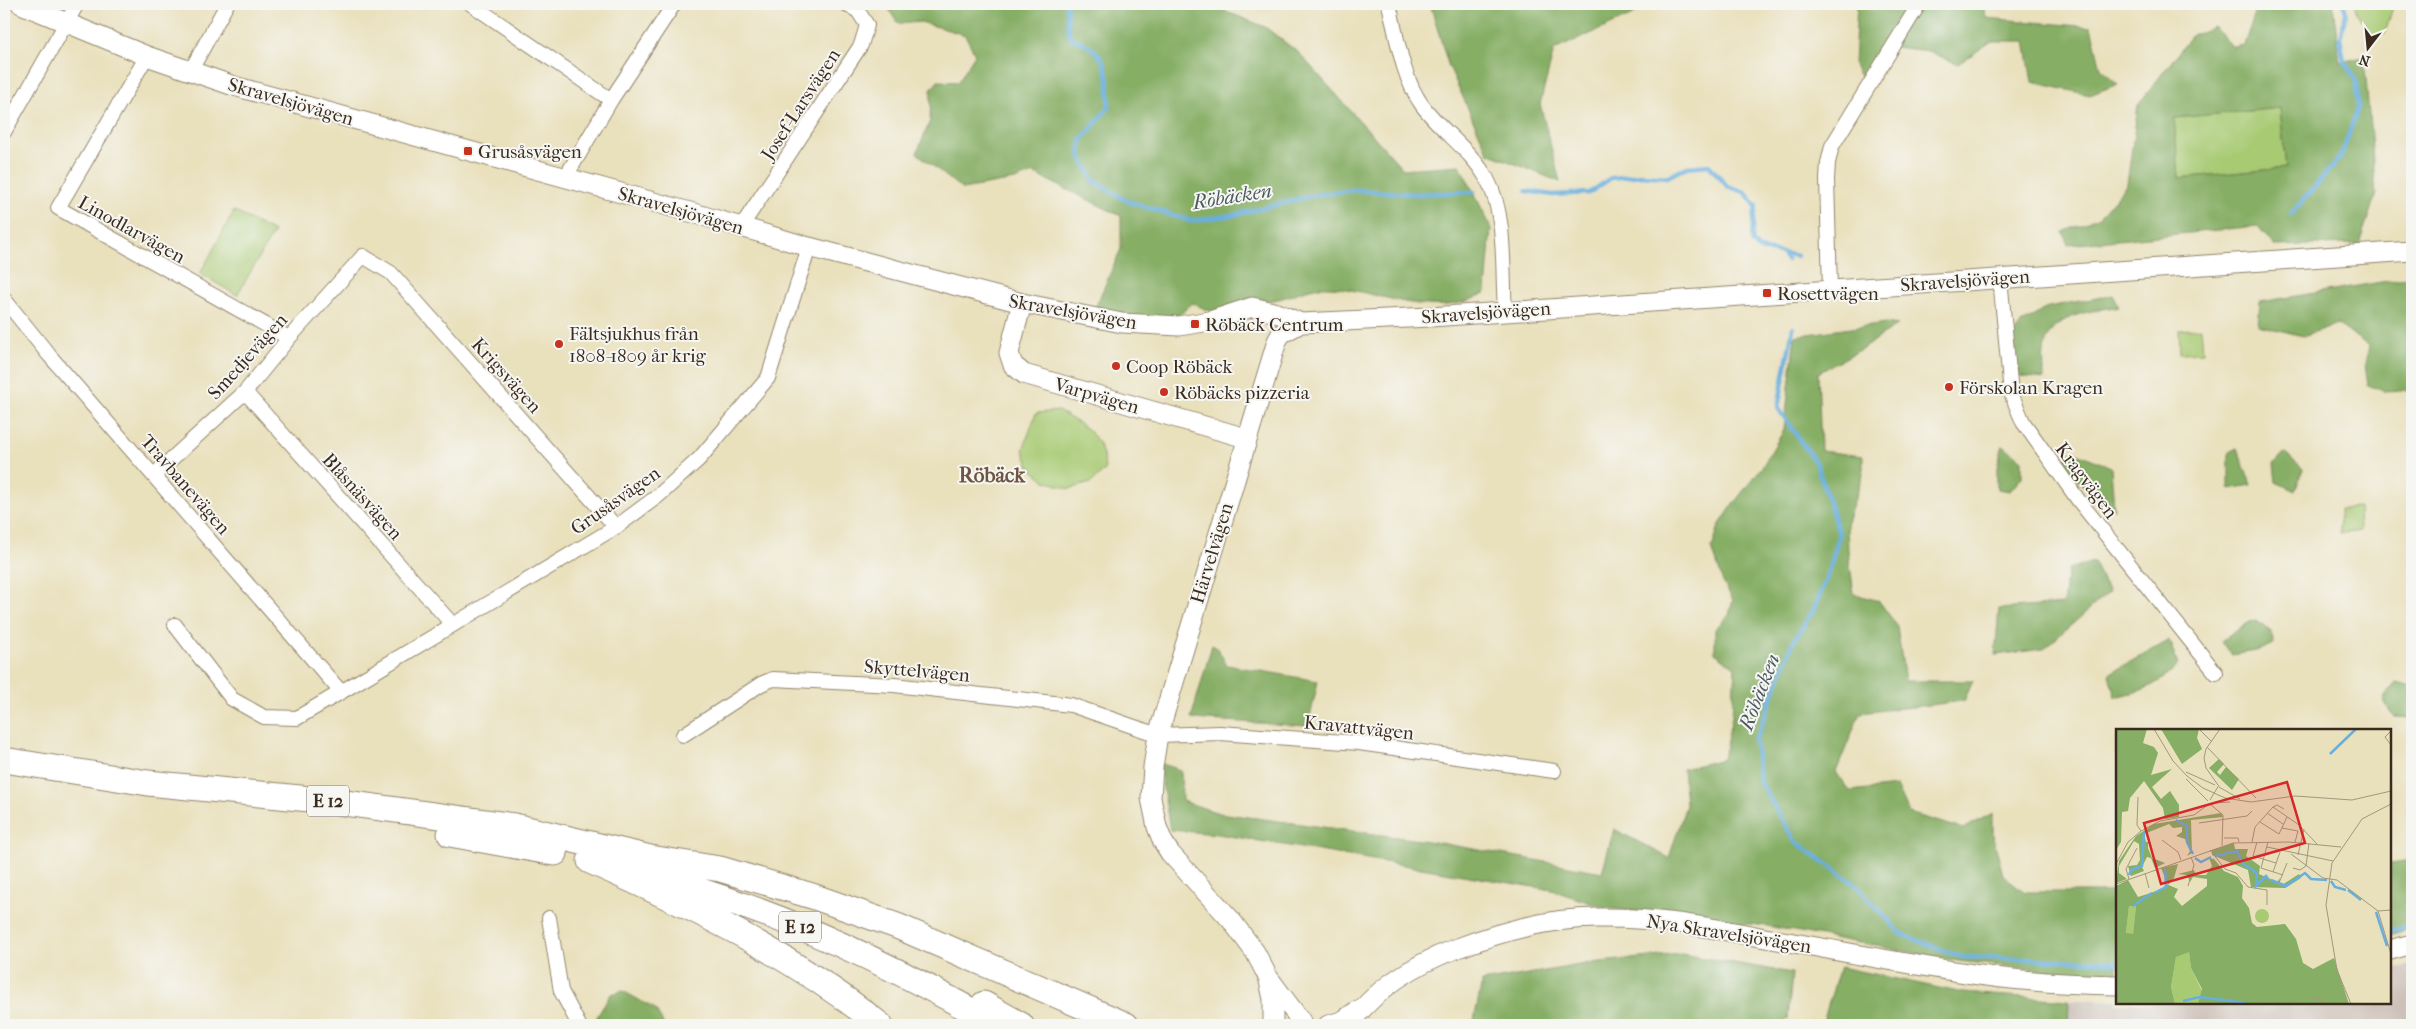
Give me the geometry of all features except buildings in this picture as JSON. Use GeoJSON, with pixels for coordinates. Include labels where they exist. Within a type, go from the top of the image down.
{"type":"FeatureCollection","features":[{"type":"Feature","properties":{"kind":"highway","name":"E 12"},"geometry":{"type":"LineString","coordinates":[[4,760],[148,783],[330,801],[514,826],[650,858],[802,914],[950,984],[1021,1025]]}},
{"type":"Feature","properties":{"kind":"highway","name":"E 12"},"geometry":{"type":"LineString","coordinates":[[4,776],[148,799],[328,818],[435,832],[524,846],[661,878],[720,896],[795,924],[944,995],[996,1025]]}},
{"type":"Feature","properties":{"kind":"highway"},"geometry":{"type":"LineString","coordinates":[[650,858],[720,869],[812,896],[897,926],[1073,1004],[1126,1025]]}},
{"type":"Feature","properties":{"kind":"highway"},"geometry":{"type":"LineString","coordinates":[[590,862],[701,912],[750,938],[816,977],[880,1025]]}},
{"type":"Feature","properties":{"kind":"street","name":"Skravelsjövägen"},"geometry":{"type":"LineString","coordinates":[[21,4],[147,56],[234,86],[809,247],[1022,303],[1122,322],[1180,326],[1210,321],[1252,307],[1277,312],[1301,323],[2412,251]]}},
{"type":"Feature","properties":{"kind":"street"},"geometry":{"type":"LineString","coordinates":[[4,132],[77,4]]}},
{"type":"Feature","properties":{"kind":"street"},"geometry":{"type":"LineString","coordinates":[[190,72],[226,4]]}},
{"type":"Feature","properties":{"kind":"street"},"geometry":{"type":"LineString","coordinates":[[471,4],[611,100]]}},
{"type":"Feature","properties":{"kind":"street"},"geometry":{"type":"LineString","coordinates":[[565,178],[611,100],[674,4]]}},
{"type":"Feature","properties":{"kind":"street","name":"Josef-Larsvägen"},"geometry":{"type":"LineString","coordinates":[[742,227],[861,45],[867,25],[858,11],[846,4]]}},
{"type":"Feature","properties":{"kind":"street"},"geometry":{"type":"LineString","coordinates":[[1389,4],[1405,66],[1411,84],[1422,104],[1444,131],[1469,154],[1488,180],[1497,208],[1505,311]]}},
{"type":"Feature","properties":{"kind":"street"},"geometry":{"type":"LineString","coordinates":[[1830,289],[1827,179],[1832,146],[1919,4]]}},
{"type":"Feature","properties":{"kind":"street","name":"Linodlarvägen"},"geometry":{"type":"LineString","coordinates":[[147,56],[58,208],[289,338]]}},
{"type":"Feature","properties":{"kind":"street","name":"Grusåsvägen"},"geometry":{"type":"LineString","coordinates":[[174,625],[232,699],[264,717],[296,718],[341,692],[616,527],[658,496],[699,459],[768,378],[809,247]]}},
{"type":"Feature","properties":{"kind":"street","name":"Smedjevägen"},"geometry":{"type":"LineString","coordinates":[[154,475],[245,392],[289,338],[363,256]]}},
{"type":"Feature","properties":{"kind":"street","name":"Krigsvägen"},"geometry":{"type":"LineString","coordinates":[[363,256],[391,273],[616,527]]}},
{"type":"Feature","properties":{"kind":"street","name":"Kragvägen"},"geometry":{"type":"LineString","coordinates":[[2000,278],[2011,393],[2023,422],[2079,502],[2216,673]]}},
{"type":"Feature","properties":{"kind":"street","name":"Travbanevägen"},"geometry":{"type":"LineString","coordinates":[[4,299],[49,355],[341,692]]}},
{"type":"Feature","properties":{"kind":"street","name":"Varpvägen"},"geometry":{"type":"LineString","coordinates":[[1022,303],[1009,353],[1013,365],[1024,374],[1246,438]]}},
{"type":"Feature","properties":{"kind":"street","name":"Härvelvägen"},"geometry":{"type":"LineString","coordinates":[[1268,977],[1255,952],[1231,920],[1170,853],[1157,827],[1152,798],[1153,767],[1158,736],[1246,438],[1277,341],[1281,334],[1301,323]]}},
{"type":"Feature","properties":{"kind":"street","name":"Blåsnäsvägen"},"geometry":{"type":"LineString","coordinates":[[245,392],[453,625]]}},
{"type":"Feature","properties":{"kind":"street","name":"Skyttelvägen"},"geometry":{"type":"LineString","coordinates":[[683,735],[761,684],[773,680],[894,686],[1071,705],[1158,736]]}},
{"type":"Feature","properties":{"kind":"street","name":"Kravattvägen"},"geometry":{"type":"LineString","coordinates":[[1158,736],[1220,733],[1358,742],[1554,770]]}},
{"type":"Feature","properties":{"kind":"street"},"geometry":{"type":"LineString","coordinates":[[549,918],[561,991],[579,1025]]}},
{"type":"Feature","properties":{"kind":"street","name":"Nya Skravelsjövägen"},"geometry":{"type":"LineString","coordinates":[[1328,1025],[1342,1021],[1361,1008],[1383,987],[1410,970],[1483,938],[1522,928],[1595,918],[1681,922],[1962,973],[2074,984],[2116,985]]}},
{"type":"Feature","properties":{"kind":"street"},"geometry":{"type":"LineString","coordinates":[[2391,950],[2412,944]]}},
{"type":"Feature","properties":{"kind":"street"},"geometry":{"type":"LineString","coordinates":[[1268,977],[1306,1023]]}},
{"type":"Feature","properties":{"kind":"street"},"geometry":{"type":"LineString","coordinates":[[1268,977],[1273,999],[1272,1025],[1286,1020],[1306,1023]]}},
{"type":"Feature","properties":{"kind":"street","name":"Nya Skravelsjövägen"},"geometry":{"type":"LineString","coordinates":[[1349,1025],[1361,1008]]}},
{"type":"Feature","properties":{"kind":"shaded area"},"geometry":{"type":"Polygon","coordinates":[[[2412,966],[2412,1025],[2068,1025],[2069,1000],[2116,1000],[2116,1004],[2391,1004],[2391,970],[2412,966]]]}},
{"type":"Feature","properties":{"kind":"green space"},"geometry":{"type":"Polygon","coordinates":[[[889,4],[1207,4],[1265,27],[1299,53],[1403,169],[1460,165],[1491,227],[1486,292],[1468,301],[1448,305],[1429,305],[1323,287],[1308,289],[1271,300],[1246,300],[1212,312],[1192,303],[1176,318],[1126,318],[1095,308],[1121,249],[1121,216],[1033,173],[1015,180],[962,189],[917,153],[930,121],[931,90],[938,81],[958,82],[975,54],[965,35],[921,22],[898,24],[888,8],[889,4]]]}},
{"type":"Feature","properties":{"kind":"green space"},"geometry":{"type":"Polygon","coordinates":[[[1430,4],[1644,4],[1635,14],[1554,50],[1540,104],[1560,182],[1488,153],[1448,64],[1430,4]]]}},
{"type":"Feature","properties":{"kind":"green space"},"geometry":{"type":"Polygon","coordinates":[[[1857,4],[1984,4],[1986,18],[2091,27],[2101,69],[2118,84],[2090,95],[2032,82],[2025,41],[1992,41],[1958,64],[1928,51],[1887,46],[1863,82],[1854,65],[1857,4]]]}},
{"type":"Feature","properties":{"kind":"green space"},"geometry":{"type":"Polygon","coordinates":[[[2258,4],[2333,4],[2340,62],[2364,57],[2376,194],[2359,244],[2274,246],[2258,226],[2068,245],[2063,232],[2099,217],[2127,184],[2138,105],[2192,35],[2214,27],[2233,47],[2244,45],[2258,4]],[[2280,108],[2174,118],[2179,178],[2286,168],[2280,108]]]}},
{"type":"Feature","properties":{"kind":"green space"},"geometry":{"type":"Polygon","coordinates":[[[2355,4],[2394,4],[2385,33],[2371,35],[2356,12],[2355,4]]]}},
{"type":"Feature","properties":{"kind":"green space"},"geometry":{"type":"Polygon","coordinates":[[[2280,108],[2286,168],[2179,178],[2174,118],[2280,108]]]}},
{"type":"Feature","properties":{"kind":"green space"},"geometry":{"type":"Polygon","coordinates":[[[234,211],[274,232],[237,295],[200,274],[234,211]]]}},
{"type":"Feature","properties":{"kind":"green space"},"geometry":{"type":"Polygon","coordinates":[[[2412,277],[2412,396],[2406,390],[2383,391],[2368,385],[2365,364],[2369,346],[2337,324],[2303,336],[2258,325],[2260,302],[2412,277]]]}},
{"type":"Feature","properties":{"kind":"green space"},"geometry":{"type":"Polygon","coordinates":[[[2113,295],[2119,306],[2083,313],[2061,322],[2053,329],[2047,339],[2044,351],[2044,379],[2013,375],[2012,339],[2021,324],[2048,307],[2113,295]]]}},
{"type":"Feature","properties":{"kind":"green space"},"geometry":{"type":"Polygon","coordinates":[[[1886,323],[1898,325],[1865,347],[1818,373],[1821,451],[1863,456],[1863,475],[1847,522],[1848,551],[1854,594],[1879,601],[1897,626],[1905,681],[1973,681],[1964,701],[1860,713],[1836,772],[1849,791],[1897,786],[1909,813],[1963,829],[1993,813],[1993,835],[2003,875],[2025,892],[2116,892],[2116,972],[2076,974],[1958,961],[1767,926],[1605,908],[1552,890],[1218,834],[1170,830],[1159,763],[1181,770],[1182,801],[1219,813],[1434,842],[1602,872],[1614,829],[1669,858],[1686,805],[1683,769],[1723,759],[1732,717],[1735,667],[1715,653],[1715,629],[1729,615],[1733,600],[1723,582],[1712,548],[1719,526],[1762,467],[1784,430],[1795,336],[1886,323]]]}},
{"type":"Feature","properties":{"kind":"green space"},"geometry":{"type":"Polygon","coordinates":[[[2201,328],[2203,352],[2180,353],[2179,330],[2201,328]]]}},
{"type":"Feature","properties":{"kind":"green space"},"geometry":{"type":"Polygon","coordinates":[[[1058,411],[1085,427],[1097,440],[1101,448],[1105,470],[1091,483],[1069,489],[1046,481],[1031,469],[1023,450],[1036,413],[1058,411]]]}},
{"type":"Feature","properties":{"kind":"green space"},"geometry":{"type":"Polygon","coordinates":[[[2003,445],[2022,460],[2022,477],[2010,491],[1997,489],[1997,467],[2003,445]]]}},
{"type":"Feature","properties":{"kind":"green space"},"geometry":{"type":"Polygon","coordinates":[[[2237,448],[2251,485],[2229,489],[2229,452],[2237,448]]]}},
{"type":"Feature","properties":{"kind":"green space"},"geometry":{"type":"Polygon","coordinates":[[[2072,451],[2111,467],[2114,509],[2102,507],[2063,463],[2072,451]]]}},
{"type":"Feature","properties":{"kind":"green space"},"geometry":{"type":"Polygon","coordinates":[[[2284,453],[2303,469],[2295,491],[2276,482],[2274,464],[2284,453]]]}},
{"type":"Feature","properties":{"kind":"green space"},"geometry":{"type":"Polygon","coordinates":[[[2359,508],[2360,532],[2340,533],[2339,509],[2359,508]]]}},
{"type":"Feature","properties":{"kind":"green space"},"geometry":{"type":"Polygon","coordinates":[[[2093,562],[2109,592],[2044,649],[1995,655],[1999,609],[2063,604],[2068,569],[2093,562]]]}},
{"type":"Feature","properties":{"kind":"green space"},"geometry":{"type":"Polygon","coordinates":[[[2254,620],[2271,631],[2274,644],[2256,651],[2232,655],[2221,642],[2235,630],[2254,620]]]}},
{"type":"Feature","properties":{"kind":"green space"},"geometry":{"type":"Polygon","coordinates":[[[2169,640],[2178,665],[2164,678],[2150,687],[2115,697],[2109,674],[2169,640]]]}},
{"type":"Feature","properties":{"kind":"green space"},"geometry":{"type":"Polygon","coordinates":[[[1212,645],[1217,648],[1227,665],[1318,681],[1308,726],[1191,719],[1212,645]]]}},
{"type":"Feature","properties":{"kind":"green space"},"geometry":{"type":"Polygon","coordinates":[[[2397,683],[2412,687],[2412,718],[2393,717],[2383,699],[2397,683]]]}},
{"type":"Feature","properties":{"kind":"green space"},"geometry":{"type":"Polygon","coordinates":[[[2412,861],[2412,928],[2391,935],[2391,864],[2412,861]]]}},
{"type":"Feature","properties":{"kind":"green space"},"geometry":{"type":"Polygon","coordinates":[[[1681,954],[1792,973],[1788,1019],[1782,1025],[1473,1025],[1482,982],[1591,963],[1681,954]]]}},
{"type":"Feature","properties":{"kind":"green space"},"geometry":{"type":"Polygon","coordinates":[[[1840,967],[1963,993],[2069,1000],[2068,1025],[1822,1025],[1840,967]]]}},
{"type":"Feature","properties":{"kind":"green space"},"geometry":{"type":"Polygon","coordinates":[[[623,991],[655,1009],[664,1025],[592,1025],[611,994],[623,991]]]}},
{"type":"Feature","properties":{"kind":"waterway","name":"Röbäcken"},"geometry":{"type":"LineString","coordinates":[[1066,4],[1068,29],[1071,38],[1093,48],[1099,55],[1107,73],[1108,83],[1109,107],[1081,141],[1080,155],[1094,181],[1127,201],[1191,221],[1234,215],[1315,195],[1354,190],[1415,194],[1474,192]]}},
{"type":"Feature","properties":{"kind":"waterway"},"geometry":{"type":"LineString","coordinates":[[2291,214],[2341,156],[2358,108],[2356,81],[2344,61],[2340,38],[2346,13],[2344,4]]}},
{"type":"Feature","properties":{"kind":"waterway","name":"Röbäcken"},"geometry":{"type":"LineString","coordinates":[[1526,191],[1553,195],[1589,193],[1611,178],[1641,175],[1667,177],[1687,167],[1709,165],[1727,186],[1745,192],[1756,206],[1752,233],[1753,243],[1759,249],[1782,253],[1787,260]]}},
{"type":"Feature","properties":{"kind":"waterway"},"geometry":{"type":"LineString","coordinates":[[1782,253],[1797,256]]}},
{"type":"Feature","properties":{"kind":"waterway","name":"Röbäcken"},"geometry":{"type":"LineString","coordinates":[[1793,328],[1778,408],[1817,465],[1839,534],[1829,572],[1814,609],[1794,640],[1755,741],[1760,782],[1795,841],[1856,885],[1901,934],[1961,957],[2116,962]]}},
{"type":"Feature","properties":{"kind":"waterway","name":"Röbäcken"},"geometry":{"type":"LineString","coordinates":[[2391,931],[2412,925]]}},
{"type":"Feature","properties":{"kind":"place","name":"Grusåsvägen"},"geometry":{"type":"Point","coordinates":[468,151]}},
{"type":"Feature","properties":{"kind":"place","name":"Rosettvägen"},"geometry":{"type":"Point","coordinates":[1767,293]}},
{"type":"Feature","properties":{"kind":"place","name":"Röbäck Centrum"},"geometry":{"type":"Point","coordinates":[1195,324]}},
{"type":"Feature","properties":{"kind":"place","name":"Fältsjukhus från 1808-1809 år krig"},"geometry":{"type":"Point","coordinates":[559,344]}},
{"type":"Feature","properties":{"kind":"place","name":"Coop Röbäck"},"geometry":{"type":"Point","coordinates":[1116,366]}},
{"type":"Feature","properties":{"kind":"place","name":"Förskolan Kragen"},"geometry":{"type":"Point","coordinates":[1949,387]}},
{"type":"Feature","properties":{"kind":"place","name":"Röbäcks pizzeria"},"geometry":{"type":"Point","coordinates":[1164,392]}},
{"type":"Feature","properties":{"kind":"district","name":"Röbäck"},"geometry":{"type":"Point","coordinates":[992,475]}}]}
